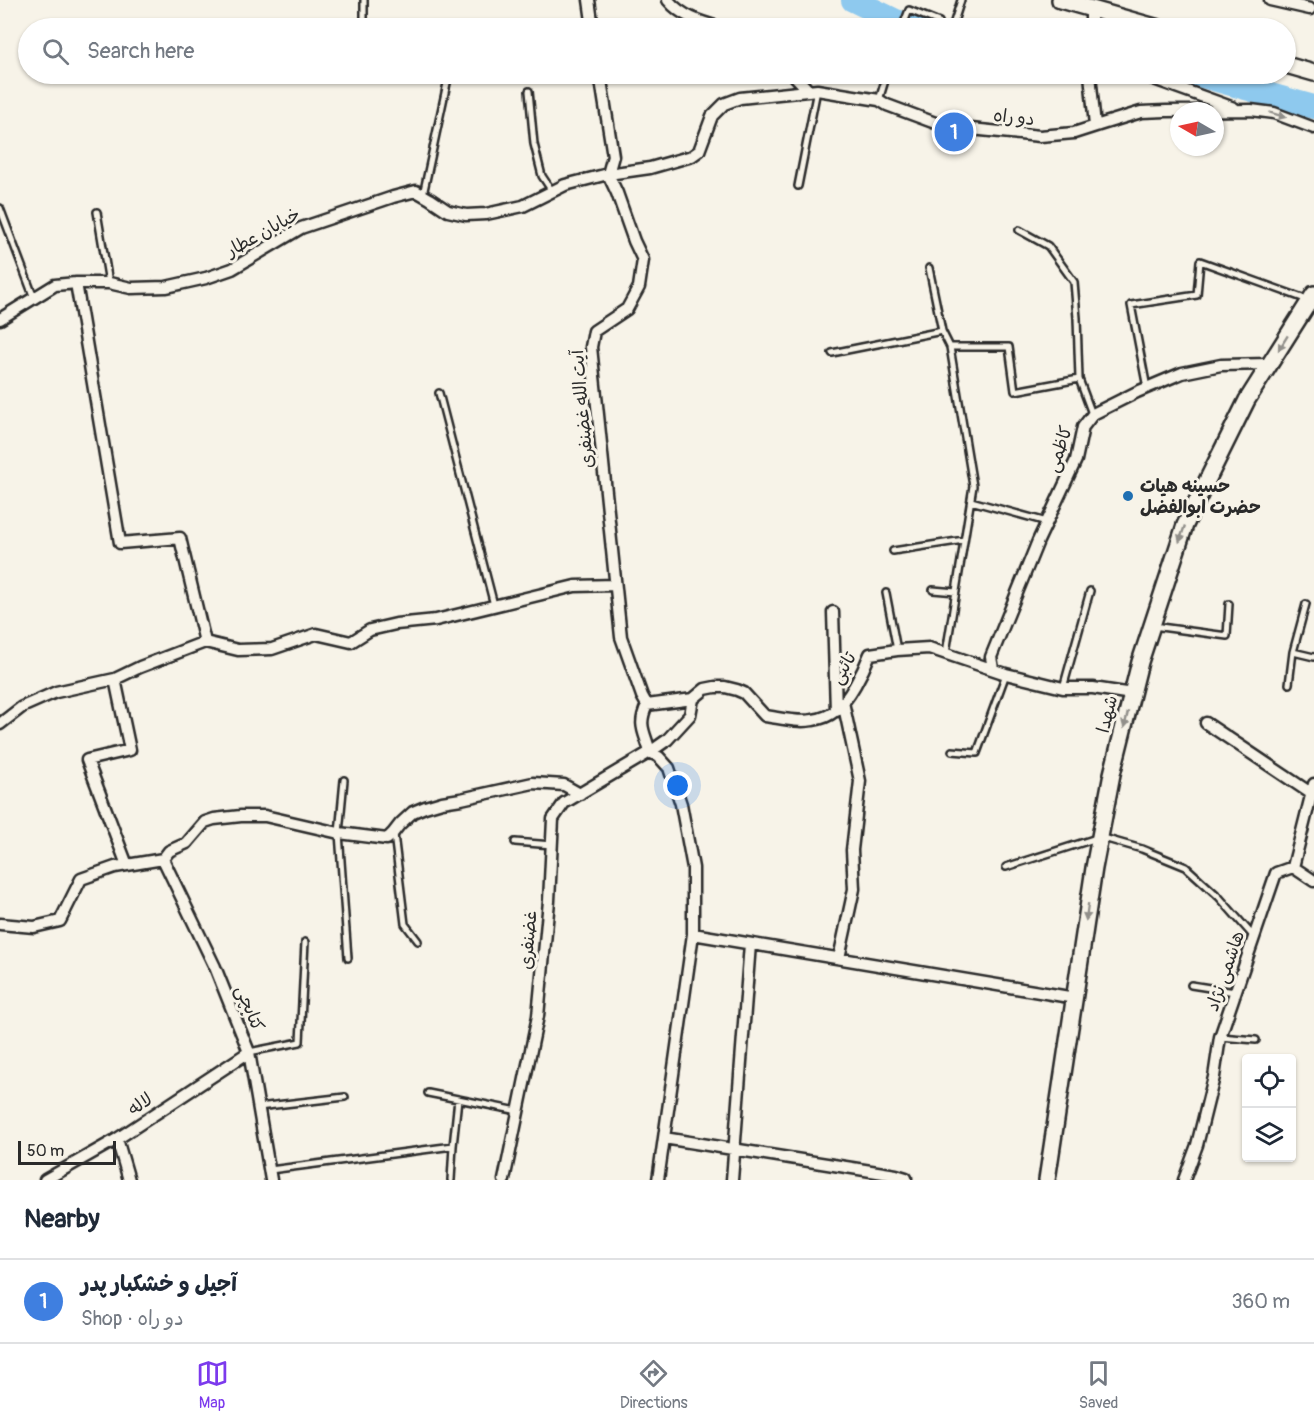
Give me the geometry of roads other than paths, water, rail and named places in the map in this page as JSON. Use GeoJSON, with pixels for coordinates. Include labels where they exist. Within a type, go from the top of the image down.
{"type":"FeatureCollection","features":[{"type":"Feature","properties":{"kind":"main road"},"geometry":{"type":"LineString","coordinates":[[1060,0],[1123,18]]}},
{"type":"Feature","properties":{"kind":"main road"},"geometry":{"type":"LineString","coordinates":[[1296,68],[1314,73]]}},
{"type":"Feature","properties":{"kind":"main road","name":"شهدا"},"geometry":{"type":"LineString","coordinates":[[1047,1180],[1094,868],[1112,774],[1140,662],[1185,525],[1246,400],[1309,305]]}},
{"type":"Feature","properties":{"kind":"street"},"geometry":{"type":"LineString","coordinates":[[589,0],[592,18]]}},
{"type":"Feature","properties":{"kind":"street"},"geometry":{"type":"LineString","coordinates":[[668,0],[690,18]]}},
{"type":"Feature","properties":{"kind":"street"},"geometry":{"type":"LineString","coordinates":[[1270,0],[1310,9]]}},
{"type":"Feature","properties":{"kind":"street"},"geometry":{"type":"LineString","coordinates":[[1091,9],[1091,18]]}},
{"type":"Feature","properties":{"kind":"street","name":"آیت الله غضنفری"},"geometry":{"type":"LineString","coordinates":[[602,84],[613,156],[608,174],[643,260],[639,287],[627,309],[594,330],[591,347],[621,637],[644,701]]}},
{"type":"Feature","properties":{"kind":"street"},"geometry":{"type":"LineString","coordinates":[[806,84],[813,90]]}},
{"type":"Feature","properties":{"kind":"street"},"geometry":{"type":"LineString","coordinates":[[1091,84],[1095,126]]}},
{"type":"Feature","properties":{"kind":"street"},"geometry":{"type":"LineString","coordinates":[[1168,84],[1240,110],[1274,113],[1314,129]]}},
{"type":"Feature","properties":{"kind":"street","name":"دو راه"},"geometry":{"type":"LineString","coordinates":[[608,174],[650,168],[692,156],[699,151],[712,116],[724,104],[740,98],[813,90],[879,100],[915,117],[938,124],[1040,136],[1074,134],[1142,112],[1240,110]]}},
{"type":"Feature","properties":{"kind":"street"},"geometry":{"type":"LineString","coordinates":[[423,195],[448,211],[466,215],[486,214],[523,206],[565,184],[608,174]]}},
{"type":"Feature","properties":{"kind":"street","name":"خیابان عطار"},"geometry":{"type":"LineString","coordinates":[[0,319],[54,285],[76,283],[109,284],[131,288],[166,287],[206,278],[232,269],[301,228],[393,197],[416,191],[423,195]]}},
{"type":"Feature","properties":{"kind":"street"},"geometry":{"type":"LineString","coordinates":[[76,283],[120,543],[180,537],[205,642]]}},
{"type":"Feature","properties":{"kind":"street","name":"کاظمی"},"geometry":{"type":"LineString","coordinates":[[993,669],[991,657],[1047,522],[1076,460],[1083,427],[1092,414],[1182,373],[1221,365],[1269,364]]}},
{"type":"Feature","properties":{"kind":"street"},"geometry":{"type":"LineString","coordinates":[[0,724],[22,707],[56,692],[115,679],[140,666],[205,642],[238,650],[272,649],[316,634],[351,642],[370,630],[396,624],[436,620],[575,586],[615,585]]}},
{"type":"Feature","properties":{"kind":"street"},"geometry":{"type":"LineString","coordinates":[[833,612],[836,711]]}},
{"type":"Feature","properties":{"kind":"street","name":"تائبی"},"geometry":{"type":"LineString","coordinates":[[644,701],[693,699],[705,689],[725,687],[744,693],[765,716],[812,721],[836,711],[865,668],[870,654],[929,648],[1006,674],[1064,688],[1093,688],[1132,694]]}},
{"type":"Feature","properties":{"kind":"street"},"geometry":{"type":"LineString","coordinates":[[115,679],[130,750],[87,760],[127,865]]}},
{"type":"Feature","properties":{"kind":"street","name":"غضنفری"},"geometry":{"type":"LineString","coordinates":[[504,1180],[538,1016],[549,901],[553,819],[564,803],[650,752],[677,731],[690,715],[693,699]]}},
{"type":"Feature","properties":{"kind":"street"},"geometry":{"type":"LineString","coordinates":[[644,701],[642,728],[650,752],[659,757],[669,768],[681,804],[693,868],[693,934],[658,1180]]}},
{"type":"Feature","properties":{"kind":"street"},"geometry":{"type":"LineString","coordinates":[[839,958],[854,889],[852,850],[860,781],[843,702]]}},
{"type":"Feature","properties":{"kind":"street"},"geometry":{"type":"LineString","coordinates":[[1206,723],[1313,789],[1293,867],[1314,881]]}},
{"type":"Feature","properties":{"kind":"street"},"geometry":{"type":"LineString","coordinates":[[0,924],[34,927],[60,921],[81,879],[115,867],[163,859],[169,851],[187,843],[205,822],[214,819],[265,816],[339,833],[387,838],[413,812],[442,802],[533,783],[564,785],[579,794]]}},
{"type":"Feature","properties":{"kind":"street","name":"کتابچی"},"geometry":{"type":"LineString","coordinates":[[163,859],[215,968],[249,1052],[270,1175]]}},
{"type":"Feature","properties":{"kind":"street","name":"هاشمی نژاد"},"geometry":{"type":"LineString","coordinates":[[1184,1180],[1197,1145],[1214,1077],[1220,1037],[1276,873],[1293,867]]}},
{"type":"Feature","properties":{"kind":"street"},"geometry":{"type":"LineString","coordinates":[[693,934],[1075,998]]}},
{"type":"Feature","properties":{"kind":"street"},"geometry":{"type":"LineString","coordinates":[[732,1180],[750,944]]}},
{"type":"Feature","properties":{"kind":"street","name":"لاله"},"geometry":{"type":"LineString","coordinates":[[45,1180],[117,1139],[249,1052]]}},
{"type":"Feature","properties":{"kind":"street"},"geometry":{"type":"LineString","coordinates":[[664,1138],[896,1175],[906,1178],[905,1180]]}},
{"type":"Feature","properties":{"kind":"street"},"geometry":{"type":"LineString","coordinates":[[117,1139],[129,1180]]}},
{"type":"Feature","properties":{"kind":"lane"},"geometry":{"type":"LineString","coordinates":[[364,0],[364,18]]}},
{"type":"Feature","properties":{"kind":"lane"},"geometry":{"type":"LineString","coordinates":[[955,18],[961,0]]}},
{"type":"Feature","properties":{"kind":"lane"},"geometry":{"type":"LineString","coordinates":[[906,18],[909,10],[929,18]]}},
{"type":"Feature","properties":{"kind":"lane"},"geometry":{"type":"LineString","coordinates":[[423,195],[447,84]]}},
{"type":"Feature","properties":{"kind":"lane"},"geometry":{"type":"LineString","coordinates":[[879,100],[884,84]]}},
{"type":"Feature","properties":{"kind":"lane"},"geometry":{"type":"LineString","coordinates":[[798,186],[813,90]]}},
{"type":"Feature","properties":{"kind":"lane"},"geometry":{"type":"LineString","coordinates":[[529,91],[534,144],[542,176],[552,191]]}},
{"type":"Feature","properties":{"kind":"lane"},"geometry":{"type":"LineString","coordinates":[[0,208],[34,298]]}},
{"type":"Feature","properties":{"kind":"lane"},"geometry":{"type":"LineString","coordinates":[[97,212],[109,284]]}},
{"type":"Feature","properties":{"kind":"lane"},"geometry":{"type":"LineString","coordinates":[[1019,230],[1048,246],[1074,282],[1079,379],[1092,414]]}},
{"type":"Feature","properties":{"kind":"lane"},"geometry":{"type":"LineString","coordinates":[[1147,388],[1131,306],[1197,295],[1200,261],[1309,305]]}},
{"type":"Feature","properties":{"kind":"lane"},"geometry":{"type":"LineString","coordinates":[[929,268],[942,331],[950,347],[973,486],[946,653]]}},
{"type":"Feature","properties":{"kind":"lane"},"geometry":{"type":"LineString","coordinates":[[832,353],[942,331]]}},
{"type":"Feature","properties":{"kind":"lane"},"geometry":{"type":"LineString","coordinates":[[950,347],[1009,347],[1015,391],[1079,379]]}},
{"type":"Feature","properties":{"kind":"lane"},"geometry":{"type":"LineString","coordinates":[[439,393],[494,606]]}},
{"type":"Feature","properties":{"kind":"lane"},"geometry":{"type":"LineString","coordinates":[[971,501],[1047,522]]}},
{"type":"Feature","properties":{"kind":"lane"},"geometry":{"type":"LineString","coordinates":[[892,551],[964,540]]}},
{"type":"Feature","properties":{"kind":"lane"},"geometry":{"type":"LineString","coordinates":[[933,590],[956,592]]}},
{"type":"Feature","properties":{"kind":"lane"},"geometry":{"type":"LineString","coordinates":[[1064,688],[1090,591]]}},
{"type":"Feature","properties":{"kind":"lane"},"geometry":{"type":"LineString","coordinates":[[886,593],[897,650]]}},
{"type":"Feature","properties":{"kind":"lane"},"geometry":{"type":"LineString","coordinates":[[1152,626],[1227,636],[1229,604]]}},
{"type":"Feature","properties":{"kind":"lane"},"geometry":{"type":"LineString","coordinates":[[1289,684],[1293,652],[1306,604]]}},
{"type":"Feature","properties":{"kind":"lane"},"geometry":{"type":"LineString","coordinates":[[1293,652],[1314,657]]}},
{"type":"Feature","properties":{"kind":"lane"},"geometry":{"type":"LineString","coordinates":[[952,751],[977,753],[1006,674]]}},
{"type":"Feature","properties":{"kind":"lane"},"geometry":{"type":"LineString","coordinates":[[344,780],[339,833],[348,958]]}},
{"type":"Feature","properties":{"kind":"lane"},"geometry":{"type":"LineString","coordinates":[[393,833],[405,924],[418,941]]}},
{"type":"Feature","properties":{"kind":"lane"},"geometry":{"type":"LineString","coordinates":[[1006,867],[1100,837],[1142,849],[1186,867],[1219,897],[1254,937]]}},
{"type":"Feature","properties":{"kind":"lane"},"geometry":{"type":"LineString","coordinates":[[515,842],[552,845]]}},
{"type":"Feature","properties":{"kind":"lane"},"geometry":{"type":"LineString","coordinates":[[249,1052],[300,1042],[305,942]]}},
{"type":"Feature","properties":{"kind":"lane"},"geometry":{"type":"LineString","coordinates":[[1191,985],[1235,992]]}},
{"type":"Feature","properties":{"kind":"lane"},"geometry":{"type":"LineString","coordinates":[[1220,1037],[1256,1040]]}},
{"type":"Feature","properties":{"kind":"lane"},"geometry":{"type":"LineString","coordinates":[[428,1093],[518,1111]]}},
{"type":"Feature","properties":{"kind":"lane"},"geometry":{"type":"LineString","coordinates":[[258,1107],[345,1097]]}},
{"type":"Feature","properties":{"kind":"lane"},"geometry":{"type":"LineString","coordinates":[[451,1180],[458,1099]]}},
{"type":"Feature","properties":{"kind":"lane"},"geometry":{"type":"LineString","coordinates":[[270,1175],[453,1146]]}},
{"type":"Feature","properties":{"kind":"waterway"},"geometry":{"type":"LineString","coordinates":[[853,0],[890,18]]}},
{"type":"Feature","properties":{"kind":"waterway"},"geometry":{"type":"LineString","coordinates":[[1231,84],[1314,107]]}},
{"type":"Feature","properties":{"kind":"place","name":"آجیل و خشکبار پدر"},"geometry":{"type":"Point","coordinates":[954,132]}},
{"type":"Feature","properties":{"kind":"place","name":"حسینه هیات حضرت ابوالفضل"},"geometry":{"type":"Point","coordinates":[1128,496]}}]}
